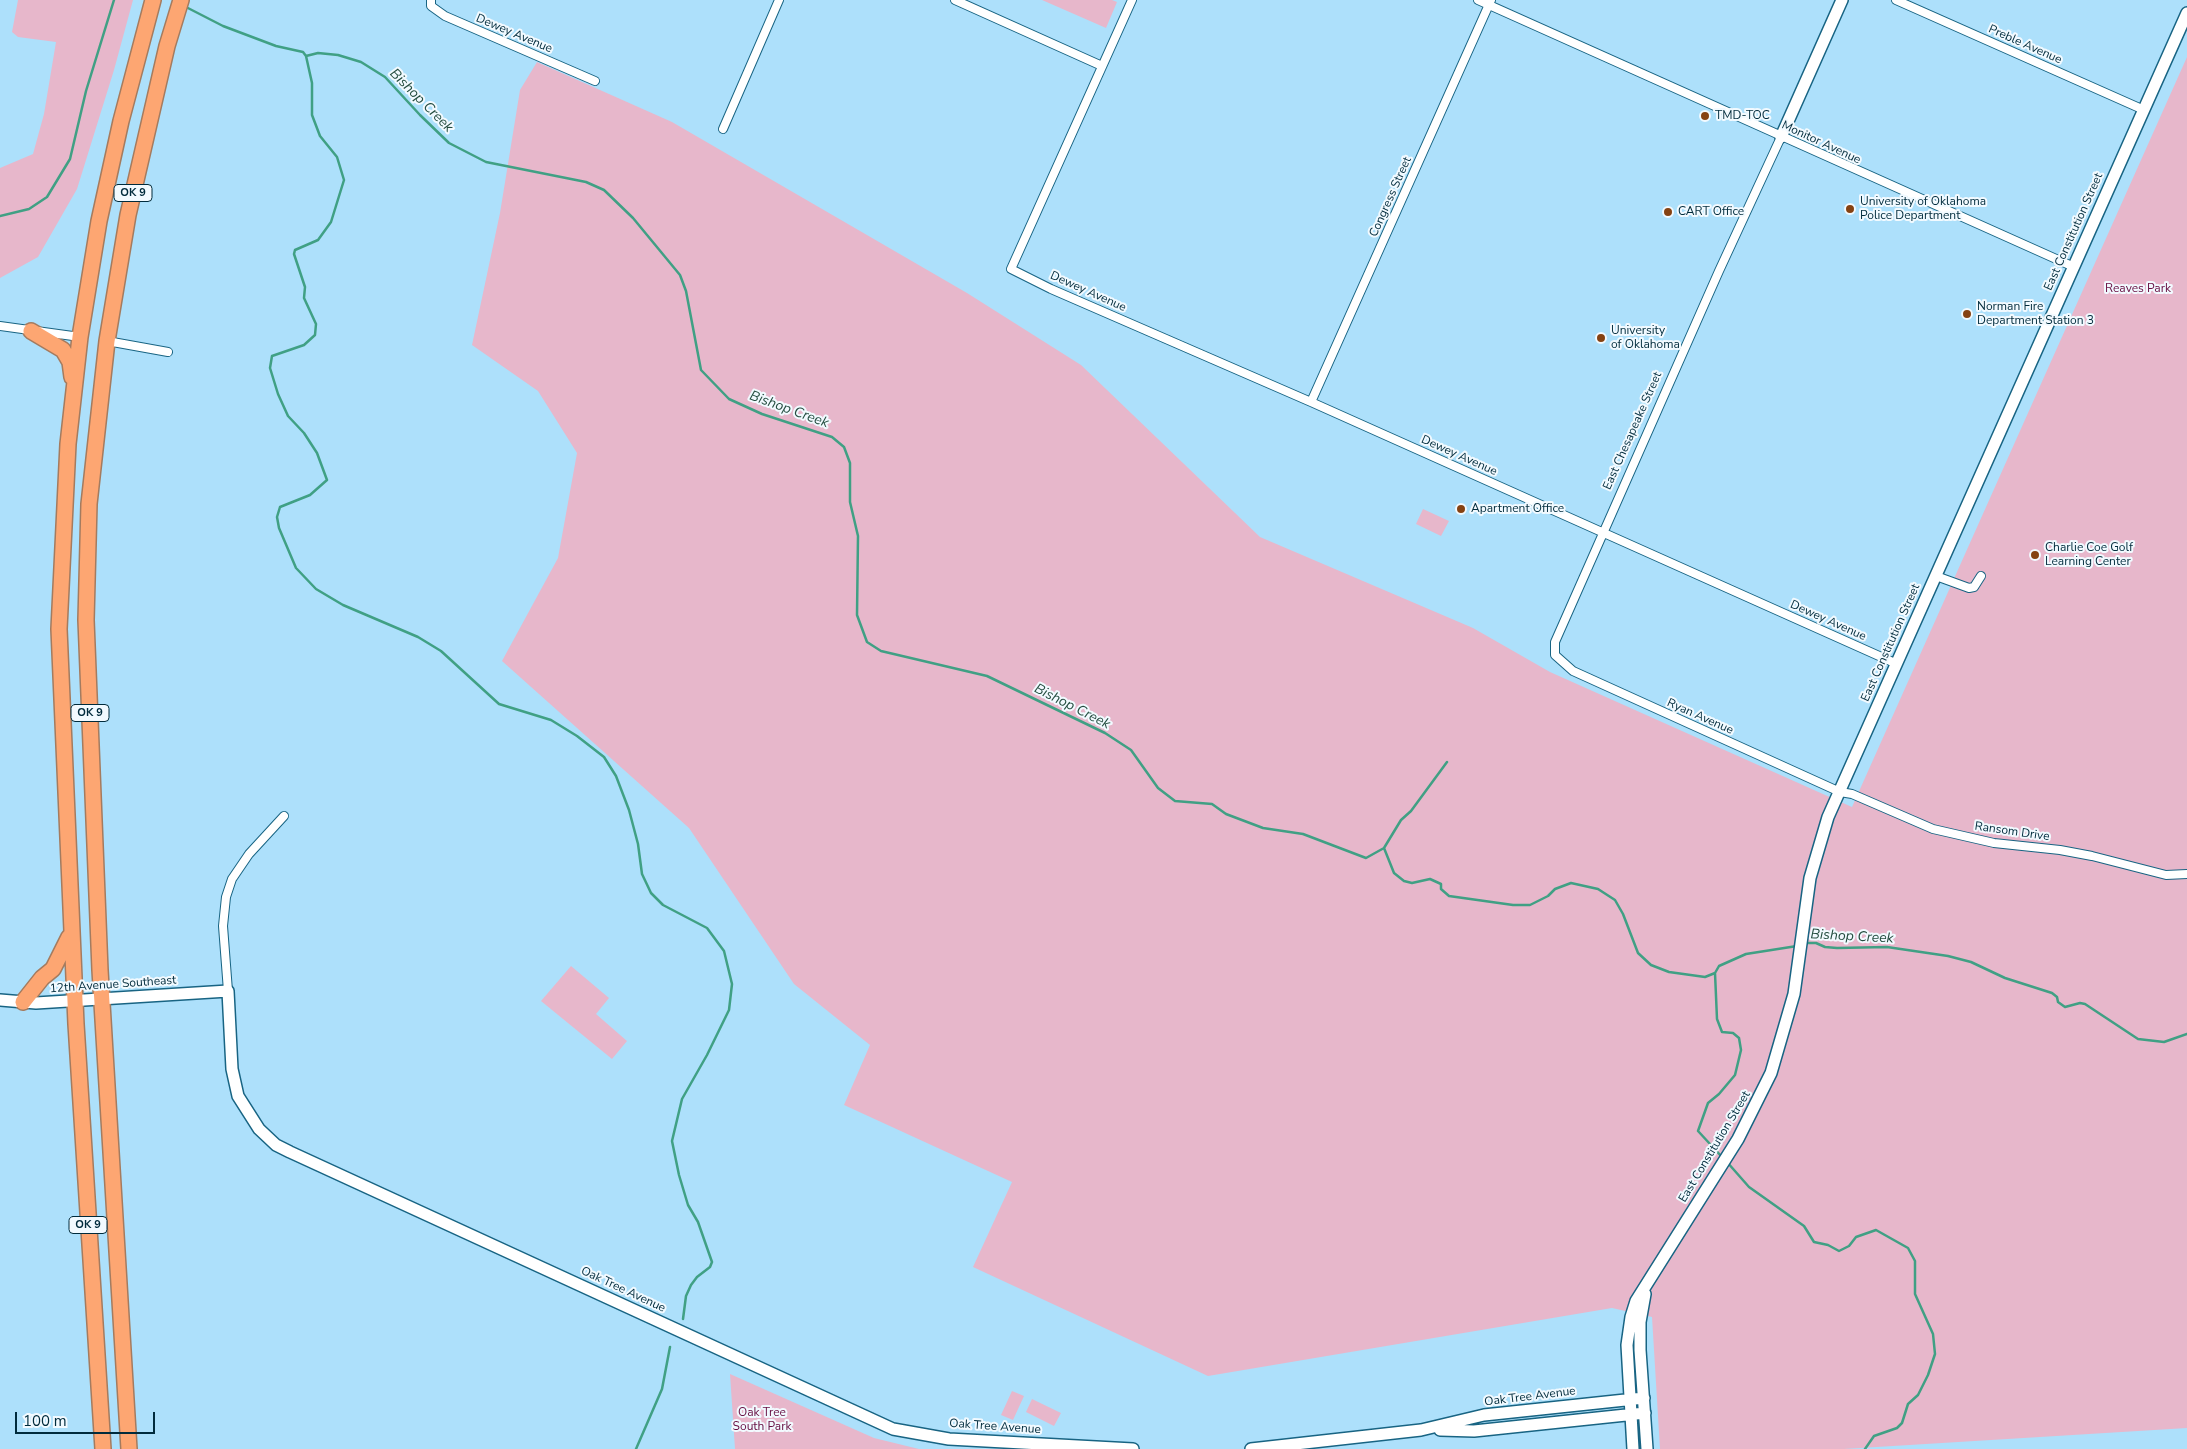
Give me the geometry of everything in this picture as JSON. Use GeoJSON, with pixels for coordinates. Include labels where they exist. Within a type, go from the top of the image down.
{"type":"FeatureCollection","features":[{"type":"Feature","properties":{"kind":"highway","name":"OK 9"},"geometry":{"type":"LineString","coordinates":[[103,1449],[71,933],[59,629],[68,444],[80,337],[99,221],[121,121],[154,0]]}},
{"type":"Feature","properties":{"kind":"highway","name":"OK 9"},"geometry":{"type":"LineString","coordinates":[[129,1449],[102,1000],[86,620],[89,504],[107,341],[128,215],[168,46],[181,0]]}},
{"type":"Feature","properties":{"kind":"highway"},"geometry":{"type":"LineString","coordinates":[[31,330],[63,350],[70,362],[74,387]]}},
{"type":"Feature","properties":{"kind":"highway"},"geometry":{"type":"LineString","coordinates":[[23,1002],[42,978],[53,969],[71,933]]}},
{"type":"Feature","properties":{"kind":"street","name":"Dewey Avenue"},"geometry":{"type":"LineString","coordinates":[[431,0],[431,6],[445,16],[595,81]]}},
{"type":"Feature","properties":{"kind":"street"},"geometry":{"type":"LineString","coordinates":[[723,129],[780,0]]}},
{"type":"Feature","properties":{"kind":"street"},"geometry":{"type":"LineString","coordinates":[[955,0],[1102,66],[1132,0]]}},
{"type":"Feature","properties":{"kind":"street","name":"Monitor Avenue"},"geometry":{"type":"LineString","coordinates":[[1478,0],[1490,3],[1781,137],[2074,267]]}},
{"type":"Feature","properties":{"kind":"street","name":"East Chesapeake Street"},"geometry":{"type":"LineString","coordinates":[[1555,655],[1555,642],[1719,271],[1842,0]]}},
{"type":"Feature","properties":{"kind":"street","name":"Preble Avenue"},"geometry":{"type":"LineString","coordinates":[[1896,0],[2144,110]]}},
{"type":"Feature","properties":{"kind":"street","name":"Congress Street"},"geometry":{"type":"LineString","coordinates":[[1311,402],[1490,3]]}},
{"type":"Feature","properties":{"kind":"street","name":"East Constitution Street"},"geometry":{"type":"LineString","coordinates":[[1633,1449],[1628,1333],[1636,1301],[1646,1288],[1749,1120],[1771,1073],[1785,1030],[1797,977],[1815,854],[1828,817],[2187,13]]}},
{"type":"Feature","properties":{"kind":"street","name":"Dewey Avenue"},"geometry":{"type":"LineString","coordinates":[[1102,66],[1011,269],[1051,289],[1311,402],[1897,664]]}},
{"type":"Feature","properties":{"kind":"street"},"geometry":{"type":"LineString","coordinates":[[0,326],[80,337]]}},
{"type":"Feature","properties":{"kind":"street"},"geometry":{"type":"LineString","coordinates":[[107,341],[168,352]]}},
{"type":"Feature","properties":{"kind":"street"},"geometry":{"type":"LineString","coordinates":[[1936,576],[1968,588],[1974,587],[1981,576]]}},
{"type":"Feature","properties":{"kind":"street","name":"Ryan Avenue"},"geometry":{"type":"LineString","coordinates":[[1555,655],[1573,671],[1840,792]]}},
{"type":"Feature","properties":{"kind":"street","name":"Ransom Drive"},"geometry":{"type":"LineString","coordinates":[[1840,792],[1852,794],[1933,829],[1962,837],[1994,843],[2060,850],[2166,875],[2187,874]]}},
{"type":"Feature","properties":{"kind":"street"},"geometry":{"type":"LineString","coordinates":[[228,991],[223,926],[226,897],[232,879],[249,854],[284,816]]}},
{"type":"Feature","properties":{"kind":"street","name":"12th Avenue Southeast"},"geometry":{"type":"LineString","coordinates":[[0,1000],[23,1002],[102,1000],[228,991]]}},
{"type":"Feature","properties":{"kind":"street","name":"Oak Tree Avenue"},"geometry":{"type":"LineString","coordinates":[[228,991],[232,1069],[238,1096],[259,1129],[290,1152],[893,1429],[949,1439],[1133,1449]]}},
{"type":"Feature","properties":{"kind":"street","name":"East Constitution Street"},"geometry":{"type":"LineString","coordinates":[[1646,1288],[1640,1322],[1640,1350],[1647,1449]]}},
{"type":"Feature","properties":{"kind":"street","name":"Oak Tree Avenue"},"geometry":{"type":"LineString","coordinates":[[1251,1449],[1421,1430],[1484,1416],[1644,1398]]}},
{"type":"Feature","properties":{"kind":"street"},"geometry":{"type":"LineString","coordinates":[[1524,1411],[1526,1424]]}},
{"type":"Feature","properties":{"kind":"street","name":"Oak Tree Avenue"},"geometry":{"type":"LineString","coordinates":[[1421,1430],[1474,1431],[1526,1424],[1645,1413]]}},
{"type":"Feature","properties":{"kind":"green space"},"geometry":{"type":"Polygon","coordinates":[[[18,0],[133,0],[114,70],[77,189],[38,257],[0,278],[0,168],[33,154],[44,114],[56,42],[18,37],[12,32],[18,0]]]}},
{"type":"Feature","properties":{"kind":"green space"},"geometry":{"type":"Polygon","coordinates":[[[1042,0],[1112,0],[1117,2],[1106,28],[1042,0]]]}},
{"type":"Feature","properties":{"kind":"green space","name":"Reaves Park"},"geometry":{"type":"Polygon","coordinates":[[[2187,57],[2187,1428],[1844,1449],[1660,1449],[1652,1317],[1612,1308],[1208,1376],[973,1267],[1012,1182],[844,1105],[870,1045],[794,984],[689,828],[502,661],[558,558],[577,453],[538,391],[472,345],[500,213],[520,90],[537,62],[672,122],[967,293],[1081,365],[1260,537],[1473,628],[1550,672],[1852,807],[2187,57]]]}},
{"type":"Feature","properties":{"kind":"green space"},"geometry":{"type":"Polygon","coordinates":[[[1423,509],[1449,521],[1441,536],[1416,524],[1423,509]]]}},
{"type":"Feature","properties":{"kind":"green space"},"geometry":{"type":"Polygon","coordinates":[[[571,966],[609,998],[596,1014],[627,1041],[612,1059],[541,1001],[571,966]]]}},
{"type":"Feature","properties":{"kind":"green space","name":"Oak Tree South Park"},"geometry":{"type":"Polygon","coordinates":[[[730,1374],[874,1438],[919,1449],[735,1449],[730,1374]]]}},
{"type":"Feature","properties":{"kind":"green space"},"geometry":{"type":"Polygon","coordinates":[[[1012,1391],[1024,1396],[1013,1420],[1001,1415],[1012,1391]]]}},
{"type":"Feature","properties":{"kind":"green space"},"geometry":{"type":"Polygon","coordinates":[[[1032,1399],[1061,1413],[1054,1426],[1026,1412],[1032,1399]]]}},
{"type":"Feature","properties":{"kind":"waterway"},"geometry":{"type":"LineString","coordinates":[[0,216],[29,209],[47,197],[70,159],[86,91],[114,0]]}},
{"type":"Feature","properties":{"kind":"waterway","name":"Bishop Creek"},"geometry":{"type":"LineString","coordinates":[[184,6],[223,26],[276,46],[303,52],[306,56]]}},
{"type":"Feature","properties":{"kind":"waterway","name":"Bishop Creek"},"geometry":{"type":"LineString","coordinates":[[306,56],[318,53],[338,55],[361,62],[385,77],[449,143],[486,162],[586,182],[604,190],[633,218],[680,275],[686,291],[701,370],[729,399],[762,414],[832,437],[844,447],[850,463],[850,502],[858,536],[857,615],[867,642],[881,651],[987,676],[1105,733],[1131,750],[1158,788],[1175,801],[1212,804],[1226,814],[1263,828],[1303,834],[1366,858],[1384,848],[1394,873],[1404,881],[1412,883],[1430,879],[1441,884],[1441,889],[1449,896],[1513,905],[1530,905],[1548,896],[1555,889],[1571,883],[1598,889],[1615,900],[1623,914],[1638,953],[1651,965],[1669,972],[1705,977],[1715,973],[1719,966],[1746,954],[1797,946]]}},
{"type":"Feature","properties":{"kind":"waterway"},"geometry":{"type":"LineString","coordinates":[[306,56],[312,83],[312,115],[320,136],[337,157],[344,180],[331,222],[318,240],[295,250],[294,254],[305,287],[304,298],[316,324],[315,335],[304,345],[272,356],[270,368],[278,394],[288,416],[304,433],[317,453],[327,480],[310,495],[280,507],[277,517],[279,528],[296,568],[316,589],[343,605],[418,637],[441,651],[499,704],[551,720],[577,736],[604,757],[616,776],[629,810],[638,844],[642,874],[651,893],[663,905],[707,928],[724,951],[732,984],[729,1010],[707,1055],[682,1099],[672,1141],[688,1205],[698,1222],[712,1262],[710,1267],[697,1277],[691,1285],[686,1296],[683,1319]]}},
{"type":"Feature","properties":{"kind":"waterway"},"geometry":{"type":"LineString","coordinates":[[1384,848],[1401,820],[1411,811],[1447,762]]}},
{"type":"Feature","properties":{"kind":"waterway","name":"Bishop Creek"},"geometry":{"type":"LineString","coordinates":[[1805,943],[1816,943],[1825,947],[1837,948],[1887,947],[1948,956],[1971,962],[2005,978],[2052,993],[2057,997],[2058,1002],[2065,1007],[2080,1003],[2085,1004],[2138,1039],[2164,1042],[2187,1034]]}},
{"type":"Feature","properties":{"kind":"waterway"},"geometry":{"type":"LineString","coordinates":[[1715,973],[1717,1019],[1722,1032],[1733,1033],[1739,1038],[1741,1050],[1735,1075],[1719,1094],[1708,1103],[1698,1131],[1722,1157]]}},
{"type":"Feature","properties":{"kind":"waterway"},"geometry":{"type":"LineString","coordinates":[[1727,1162],[1749,1187],[1804,1226],[1814,1242],[1828,1245],[1839,1251],[1849,1246],[1856,1237],[1876,1230],[1908,1248],[1915,1261],[1915,1294],[1933,1334],[1935,1354],[1928,1375],[1918,1395],[1908,1404],[1902,1423],[1897,1428],[1874,1436],[1865,1449]]}},
{"type":"Feature","properties":{"kind":"waterway"},"geometry":{"type":"LineString","coordinates":[[636,1449],[662,1389],[670,1347]]}},
{"type":"Feature","properties":{"kind":"place","name":"TMD-TOC"},"geometry":{"type":"Point","coordinates":[1705,116]}},
{"type":"Feature","properties":{"kind":"place","name":"University of Oklahoma Police Department"},"geometry":{"type":"Point","coordinates":[1850,209]}},
{"type":"Feature","properties":{"kind":"place","name":"CART Office"},"geometry":{"type":"Point","coordinates":[1668,212]}},
{"type":"Feature","properties":{"kind":"place","name":"Norman Fire Department Station 3"},"geometry":{"type":"Point","coordinates":[1967,314]}},
{"type":"Feature","properties":{"kind":"place","name":"University of Oklahoma"},"geometry":{"type":"Point","coordinates":[1601,338]}},
{"type":"Feature","properties":{"kind":"place","name":"Apartment Office"},"geometry":{"type":"Point","coordinates":[1461,509]}},
{"type":"Feature","properties":{"kind":"place","name":"Charlie Coe Golf Learning Center"},"geometry":{"type":"Point","coordinates":[2035,555]}}]}
